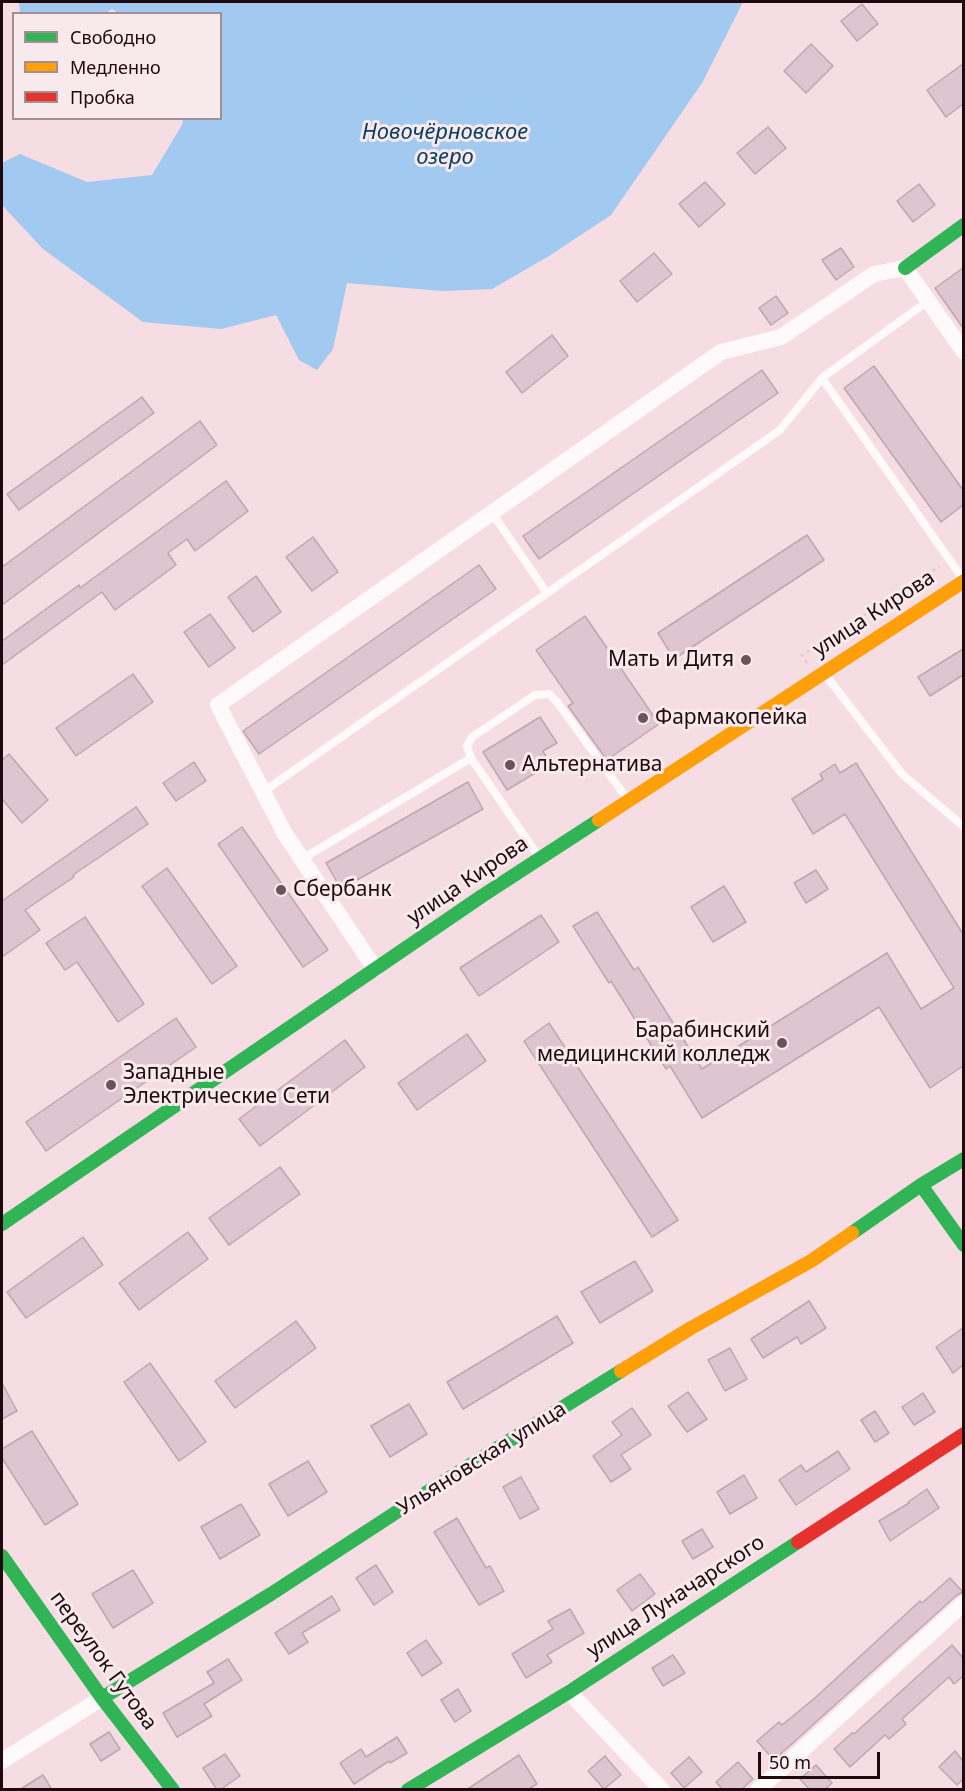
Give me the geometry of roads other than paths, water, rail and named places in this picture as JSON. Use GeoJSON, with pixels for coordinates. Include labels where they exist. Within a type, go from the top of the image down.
{"type":"FeatureCollection","features":[{"type":"Feature","properties":{"kind":"street"},"geometry":{"type":"LineString","coordinates":[[375,969],[285,834],[218,705],[721,352],[781,337],[874,274],[905,268],[963,225]]}},
{"type":"Feature","properties":{"kind":"street"},"geometry":{"type":"LineString","coordinates":[[905,268],[963,352]]}},
{"type":"Feature","properties":{"kind":"street","name":"улица Кирова"},"geometry":{"type":"LineString","coordinates":[[2,1224],[540,858],[963,581]]}},
{"type":"Feature","properties":{"kind":"street","name":"Ульяновская улица"},"geometry":{"type":"LineString","coordinates":[[2,1761],[681,1334],[811,1260],[963,1159]]}},
{"type":"Feature","properties":{"kind":"street"},"geometry":{"type":"LineString","coordinates":[[921,1185],[963,1245]]}},
{"type":"Feature","properties":{"kind":"street","name":"улица Луначарского"},"geometry":{"type":"LineString","coordinates":[[408,1790],[568,1692],[963,1434]]}},
{"type":"Feature","properties":{"kind":"street","name":"переулок Гутова"},"geometry":{"type":"LineString","coordinates":[[2,1556],[102,1698],[173,1790]]}},
{"type":"Feature","properties":{"kind":"street"},"geometry":{"type":"LineString","coordinates":[[758,1790],[963,1604]]}},
{"type":"Feature","properties":{"kind":"street"},"geometry":{"type":"LineString","coordinates":[[568,1692],[662,1790]]}},
{"type":"Feature","properties":{"kind":"lane"},"geometry":{"type":"LineString","coordinates":[[263,792],[780,430],[822,378],[928,301]]}},
{"type":"Feature","properties":{"kind":"lane"},"geometry":{"type":"LineString","coordinates":[[822,378],[963,581]]}},
{"type":"Feature","properties":{"kind":"lane"},"geometry":{"type":"LineString","coordinates":[[492,513],[547,593]]}},
{"type":"Feature","properties":{"kind":"lane"},"geometry":{"type":"LineString","coordinates":[[824,673],[902,774],[963,827]]}},
{"type":"Feature","properties":{"kind":"lane"},"geometry":{"type":"LineString","coordinates":[[540,858],[471,758],[467,746],[472,737],[535,695],[549,694],[557,702],[629,800]]}},
{"type":"Feature","properties":{"kind":"lane"},"geometry":{"type":"LineString","coordinates":[[302,859],[471,758]]}},
{"type":"Feature","properties":{"kind":"water","name":"Новочёрновское озеро"},"geometry":{"type":"Polygon","coordinates":[[[19,2],[743,2],[702,83],[611,215],[549,256],[492,289],[442,291],[347,283],[333,349],[317,370],[299,360],[276,315],[221,329],[143,322],[43,249],[2,205],[2,163],[20,154],[87,182],[152,175],[183,123],[182,120],[222,120],[222,12],[117,12],[112,9],[107,12],[20,12],[19,2]]]}},
{"type":"Feature","properties":{"kind":"place","name":"Мать и Дитя"},"geometry":{"type":"Point","coordinates":[746,660]}},
{"type":"Feature","properties":{"kind":"place","name":"Фармакопейка"},"geometry":{"type":"Point","coordinates":[643,718]}},
{"type":"Feature","properties":{"kind":"place","name":"Альтернатива"},"geometry":{"type":"Point","coordinates":[510,765]}},
{"type":"Feature","properties":{"kind":"place","name":"Сбербанк"},"geometry":{"type":"Point","coordinates":[281,890]}},
{"type":"Feature","properties":{"kind":"place","name":"Барабинский медицинский колледж"},"geometry":{"type":"Point","coordinates":[782,1043]}},
{"type":"Feature","properties":{"kind":"place","name":"Западные Электрические Сети"},"geometry":{"type":"Point","coordinates":[111,1085]}}]}
